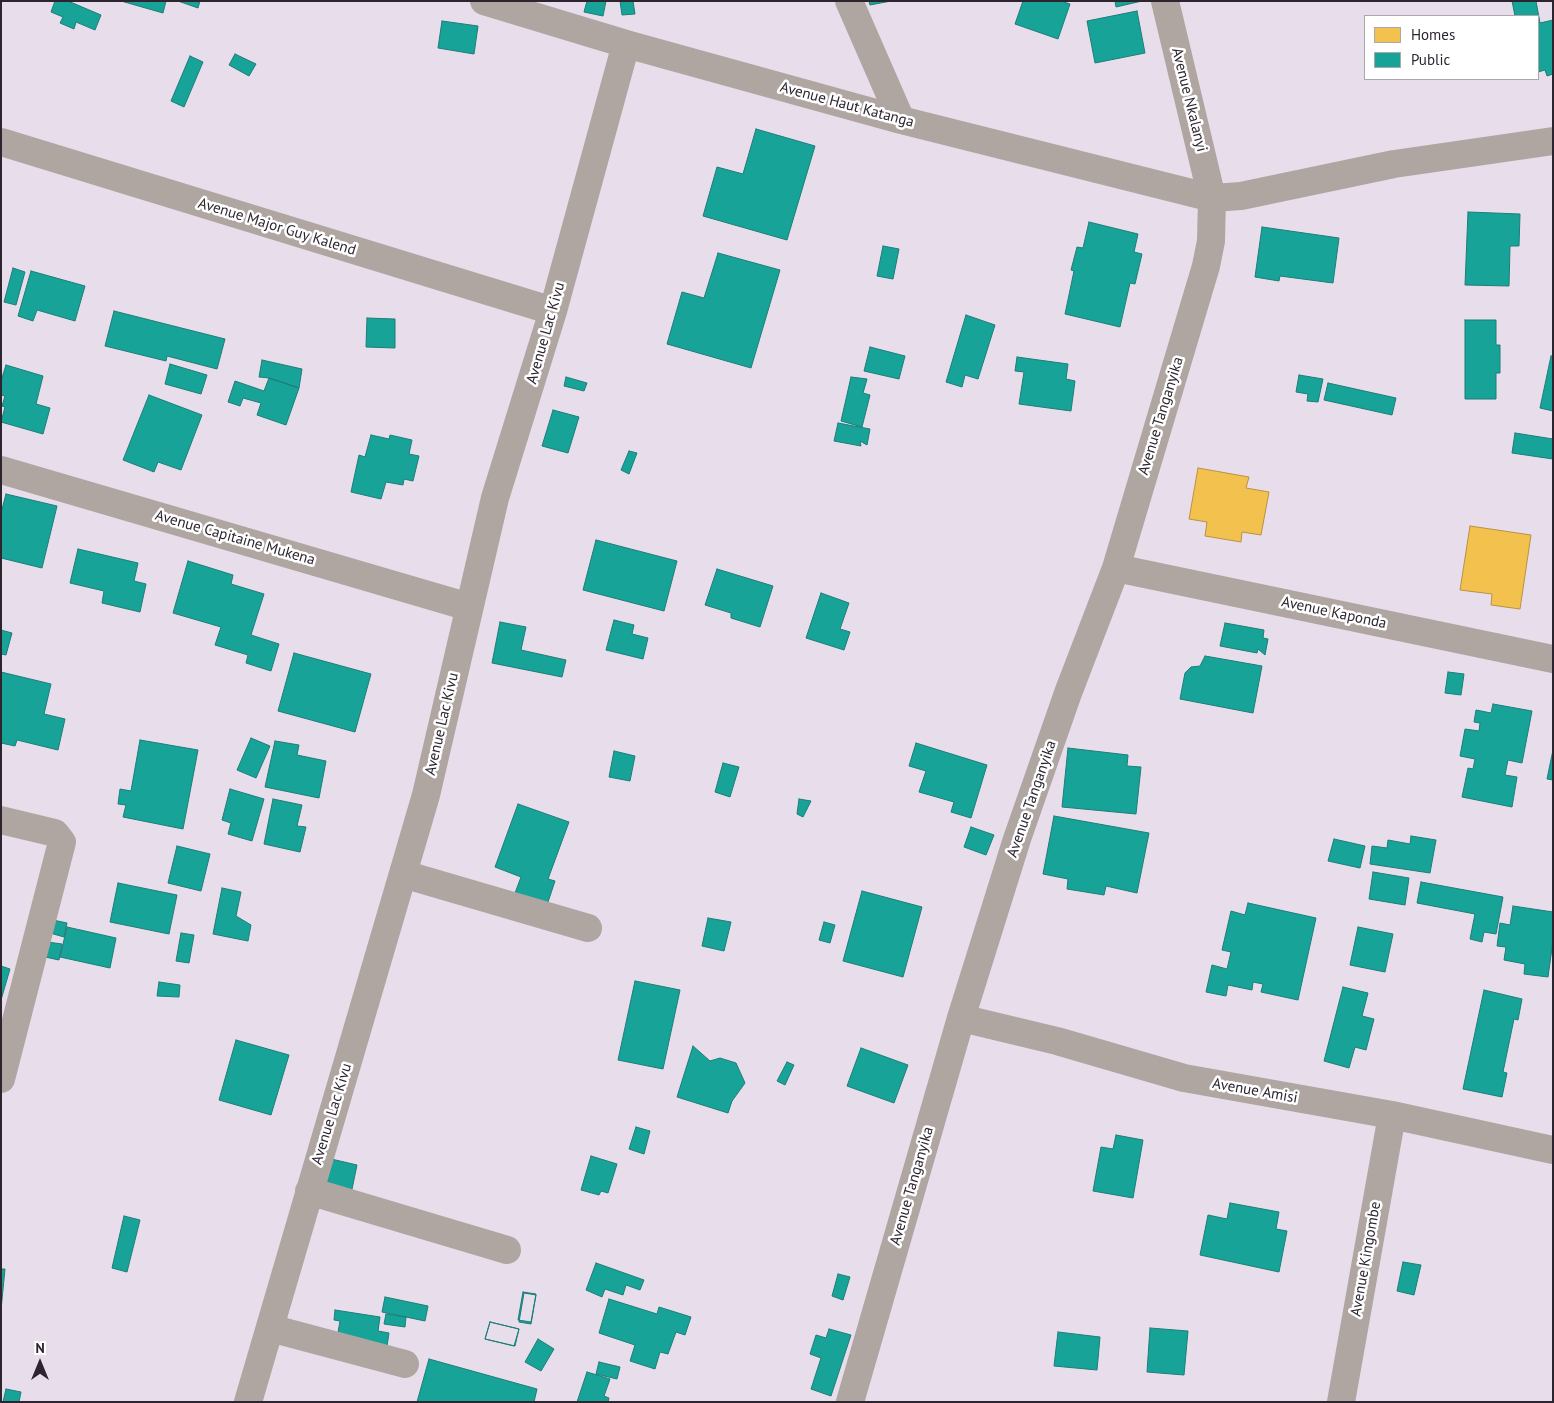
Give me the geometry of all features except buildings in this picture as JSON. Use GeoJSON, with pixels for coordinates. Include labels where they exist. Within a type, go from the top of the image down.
{"type":"FeatureCollection","features":[{"type":"Feature","properties":{"kind":"street","name":"Avenue Haut Katanga"},"geometry":{"type":"LineString","coordinates":[[484,1],[537,10],[626,44],[901,120],[1212,198],[1241,196],[1394,164],[1553,141]]}},
{"type":"Feature","properties":{"kind":"street"},"geometry":{"type":"LineString","coordinates":[[849,1],[901,120]]}},
{"type":"Feature","properties":{"kind":"street","name":"Avenue Nkalanyi"},"geometry":{"type":"LineString","coordinates":[[1165,1],[1212,198]]}},
{"type":"Feature","properties":{"kind":"street","name":"Avenue Lac Kivu"},"geometry":{"type":"LineString","coordinates":[[248,1402],[426,795],[495,498],[553,311],[626,44]]}},
{"type":"Feature","properties":{"kind":"street","name":"Avenue Major Guy Kalend"},"geometry":{"type":"LineString","coordinates":[[1,142],[553,311]]}},
{"type":"Feature","properties":{"kind":"street","name":"Avenue Tanganyika"},"geometry":{"type":"LineString","coordinates":[[850,1402],[961,1018],[1042,766],[1116,568],[1206,266],[1211,242],[1212,198]]}},
{"type":"Feature","properties":{"kind":"street","name":"Avenue Capitaine Mukena"},"geometry":{"type":"LineString","coordinates":[[1,470],[470,606]]}},
{"type":"Feature","properties":{"kind":"street","name":"Avenue Kaponda"},"geometry":{"type":"LineString","coordinates":[[1116,568],[1553,659]]}},
{"type":"Feature","properties":{"kind":"street"},"geometry":{"type":"LineString","coordinates":[[1,820],[54,833],[62,842],[1,1079]]}},
{"type":"Feature","properties":{"kind":"street"},"geometry":{"type":"LineString","coordinates":[[403,874],[588,928]]}},
{"type":"Feature","properties":{"kind":"street","name":"Avenue Amisi"},"geometry":{"type":"LineString","coordinates":[[961,1018],[1057,1041],[1184,1078],[1392,1115],[1553,1150]]}},
{"type":"Feature","properties":{"kind":"street","name":"Avenue Kingombe"},"geometry":{"type":"LineString","coordinates":[[1341,1402],[1392,1115]]}},
{"type":"Feature","properties":{"kind":"street"},"geometry":{"type":"LineString","coordinates":[[310,1191],[507,1250]]}},
{"type":"Feature","properties":{"kind":"street"},"geometry":{"type":"LineString","coordinates":[[270,1328],[405,1364]]}}]}
